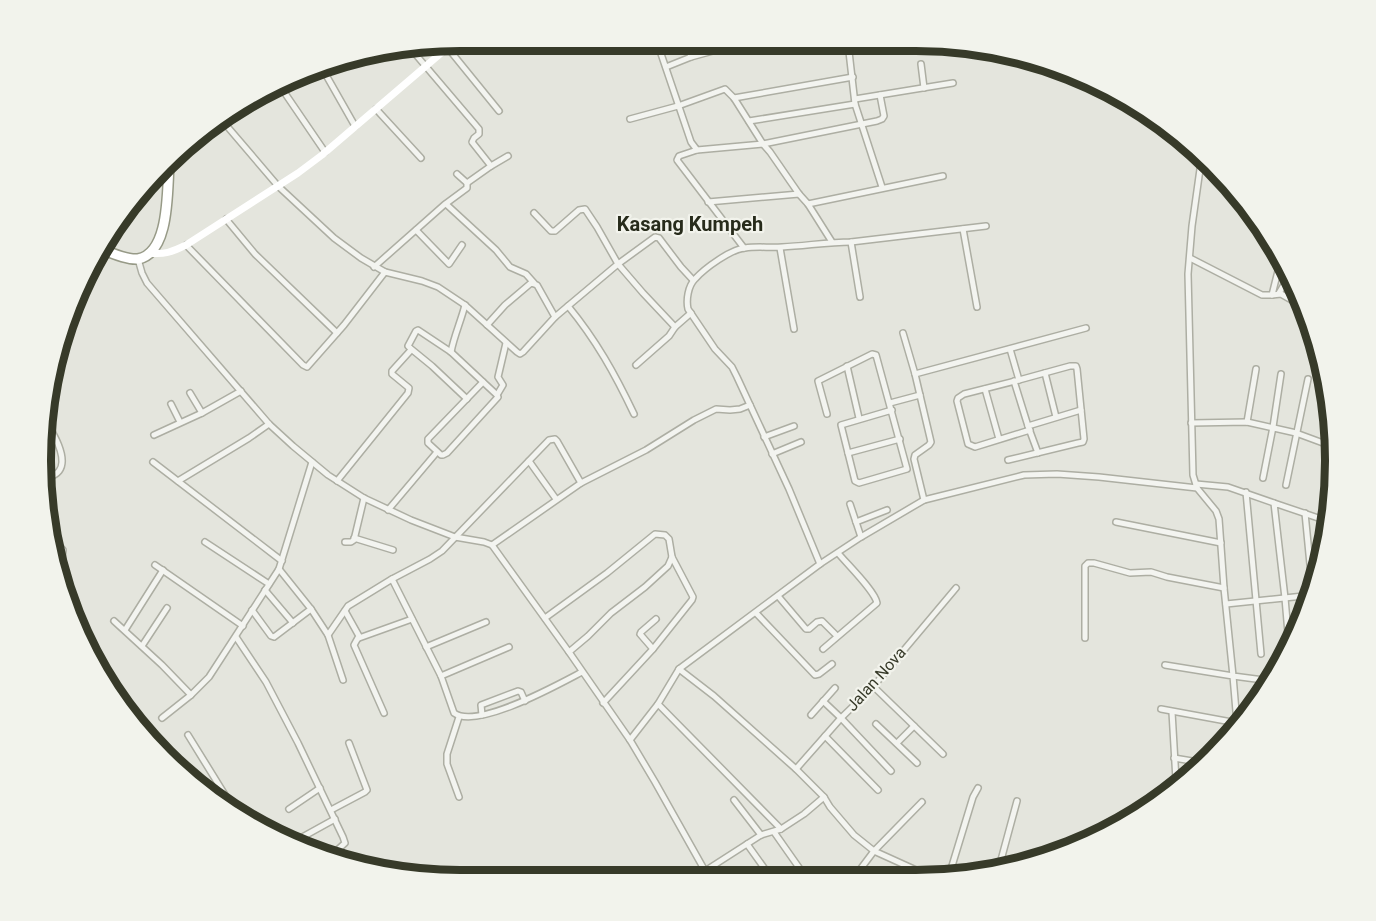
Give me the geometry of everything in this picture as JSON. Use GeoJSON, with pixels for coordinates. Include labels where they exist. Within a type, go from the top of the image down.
{"type":"FeatureCollection","features":[{"type":"Feature","properties":{"kind":"highway"},"geometry":{"type":"LineString","coordinates":[[109,252],[138,259],[157,245],[162,232],[168,174]]}},
{"type":"Feature","properties":{"kind":"street"},"geometry":{"type":"LineString","coordinates":[[451,51],[500,111]]}},
{"type":"Feature","properties":{"kind":"street"},"geometry":{"type":"LineString","coordinates":[[660,51],[678,106],[691,141],[697,150]]}},
{"type":"Feature","properties":{"kind":"street"},"geometry":{"type":"LineString","coordinates":[[689,51],[691,57]]}},
{"type":"Feature","properties":{"kind":"street"},"geometry":{"type":"LineString","coordinates":[[666,67],[711,51]]}},
{"type":"Feature","properties":{"kind":"street"},"geometry":{"type":"LineString","coordinates":[[849,51],[855,102],[882,187]]}},
{"type":"Feature","properties":{"kind":"street"},"geometry":{"type":"LineString","coordinates":[[149,253],[162,255],[186,245],[278,186],[326,152],[442,52]]}},
{"type":"Feature","properties":{"kind":"street"},"geometry":{"type":"LineString","coordinates":[[415,54],[479,129],[479,134],[472,142],[491,166]]}},
{"type":"Feature","properties":{"kind":"street"},"geometry":{"type":"LineString","coordinates":[[921,64],[924,88]]}},
{"type":"Feature","properties":{"kind":"street"},"geometry":{"type":"LineString","coordinates":[[326,75],[355,126]]}},
{"type":"Feature","properties":{"kind":"street"},"geometry":{"type":"LineString","coordinates":[[734,98],[853,77]]}},
{"type":"Feature","properties":{"kind":"street"},"geometry":{"type":"LineString","coordinates":[[750,121],[953,83]]}},
{"type":"Feature","properties":{"kind":"street"},"geometry":{"type":"LineString","coordinates":[[630,119],[678,106],[725,89],[734,98],[763,144],[808,204],[832,242]]}},
{"type":"Feature","properties":{"kind":"street"},"geometry":{"type":"LineString","coordinates":[[283,91],[326,152]]}},
{"type":"Feature","properties":{"kind":"street"},"geometry":{"type":"LineString","coordinates":[[744,248],[677,160],[679,156],[697,150],[763,144],[881,120],[884,116],[880,95]]}},
{"type":"Feature","properties":{"kind":"street"},"geometry":{"type":"LineString","coordinates":[[376,109],[421,158]]}},
{"type":"Feature","properties":{"kind":"street"},"geometry":{"type":"LineString","coordinates":[[226,125],[278,186],[334,238],[374,267],[438,287],[465,305],[520,354],[555,317],[618,264],[655,237],[659,238],[693,280]]}},
{"type":"Feature","properties":{"kind":"street"},"geometry":{"type":"LineString","coordinates":[[374,267],[467,188],[467,183],[508,156]]}},
{"type":"Feature","properties":{"kind":"street"},"geometry":{"type":"LineString","coordinates":[[1201,167],[1188,274],[1193,475],[1196,486],[1216,511],[1219,519],[1238,713]]}},
{"type":"Feature","properties":{"kind":"street"},"geometry":{"type":"LineString","coordinates":[[457,174],[467,183]]}},
{"type":"Feature","properties":{"kind":"street"},"geometry":{"type":"LineString","coordinates":[[808,204],[943,176]]}},
{"type":"Feature","properties":{"kind":"street"},"geometry":{"type":"LineString","coordinates":[[708,202],[799,194]]}},
{"type":"Feature","properties":{"kind":"street"},"geometry":{"type":"LineString","coordinates":[[446,204],[496,250],[510,267],[522,272],[537,285],[555,317]]}},
{"type":"Feature","properties":{"kind":"street"},"geometry":{"type":"LineString","coordinates":[[534,213],[551,231],[555,231],[579,210],[585,209],[618,264],[675,327]]}},
{"type":"Feature","properties":{"kind":"street"},"geometry":{"type":"LineString","coordinates":[[226,219],[255,254],[337,333]]}},
{"type":"Feature","properties":{"kind":"street"},"geometry":{"type":"LineString","coordinates":[[820,564],[789,489],[732,368],[715,349],[691,313],[687,304],[693,280],[726,254],[744,248],[780,248],[851,242],[986,226]]}},
{"type":"Feature","properties":{"kind":"street"},"geometry":{"type":"LineString","coordinates":[[963,229],[976,307]]}},
{"type":"Feature","properties":{"kind":"street"},"geometry":{"type":"LineString","coordinates":[[416,230],[449,264],[462,245]]}},
{"type":"Feature","properties":{"kind":"street"},"geometry":{"type":"LineString","coordinates":[[851,242],[860,297]]}},
{"type":"Feature","properties":{"kind":"street"},"geometry":{"type":"LineString","coordinates":[[186,245],[305,367],[337,333],[385,272]]}},
{"type":"Feature","properties":{"kind":"street"},"geometry":{"type":"LineString","coordinates":[[780,248],[794,329]]}},
{"type":"Feature","properties":{"kind":"street"},"geometry":{"type":"LineString","coordinates":[[1190,258],[1262,295],[1275,294],[1292,300]]}},
{"type":"Feature","properties":{"kind":"street"},"geometry":{"type":"LineString","coordinates":[[138,259],[147,283],[269,424],[312,462],[337,481],[388,510],[454,537],[492,545],[630,740],[704,870]]}},
{"type":"Feature","properties":{"kind":"street"},"geometry":{"type":"LineString","coordinates":[[1275,294],[1279,271]]}},
{"type":"Feature","properties":{"kind":"street"},"geometry":{"type":"LineString","coordinates":[[1275,294],[1284,282]]}},
{"type":"Feature","properties":{"kind":"street"},"geometry":{"type":"LineString","coordinates":[[487,325],[505,305],[531,283],[534,283]]}},
{"type":"Feature","properties":{"kind":"street"},"geometry":{"type":"LineString","coordinates":[[451,352],[465,305]]}},
{"type":"Feature","properties":{"kind":"street"},"geometry":{"type":"LineString","coordinates":[[568,306],[602,352],[619,381],[634,414]]}},
{"type":"Feature","properties":{"kind":"street"},"geometry":{"type":"LineString","coordinates":[[636,365],[691,313]]}},
{"type":"Feature","properties":{"kind":"street"},"geometry":{"type":"LineString","coordinates":[[915,374],[1086,328]]}},
{"type":"Feature","properties":{"kind":"street"},"geometry":{"type":"LineString","coordinates":[[467,399],[411,350],[408,345],[416,331],[418,330],[451,352],[497,395]]}},
{"type":"Feature","properties":{"kind":"street"},"geometry":{"type":"LineString","coordinates":[[903,333],[931,442],[915,455],[914,459],[924,500]]}},
{"type":"Feature","properties":{"kind":"street"},"geometry":{"type":"LineString","coordinates":[[483,382],[428,439],[428,443],[437,452],[443,455],[447,453],[498,398],[497,395],[503,385],[498,377],[506,343]]}},
{"type":"Feature","properties":{"kind":"street"},"geometry":{"type":"LineString","coordinates":[[1010,349],[1029,428],[1038,453]]}},
{"type":"Feature","properties":{"kind":"street"},"geometry":{"type":"LineString","coordinates":[[337,481],[408,393],[409,388],[392,374],[392,371],[411,350]]}},
{"type":"Feature","properties":{"kind":"street"},"geometry":{"type":"LineString","coordinates":[[827,414],[818,381],[872,354],[876,355],[891,406],[907,467],[906,470],[856,482],[841,425],[859,418],[891,406],[920,395]]}},
{"type":"Feature","properties":{"kind":"street"},"geometry":{"type":"LineString","coordinates":[[847,366],[859,418]]}},
{"type":"Feature","properties":{"kind":"street"},"geometry":{"type":"LineString","coordinates":[[1008,460],[1083,442],[1085,434],[1076,366],[964,394],[958,398],[968,444],[975,447],[1081,410]]}},
{"type":"Feature","properties":{"kind":"street"},"geometry":{"type":"LineString","coordinates":[[1247,422],[1256,369]]}},
{"type":"Feature","properties":{"kind":"street"},"geometry":{"type":"LineString","coordinates":[[1045,373],[1056,417]]}},
{"type":"Feature","properties":{"kind":"street"},"geometry":{"type":"LineString","coordinates":[[1263,478],[1281,374]]}},
{"type":"Feature","properties":{"kind":"street"},"geometry":{"type":"LineString","coordinates":[[1286,485],[1308,379]]}},
{"type":"Feature","properties":{"kind":"street"},"geometry":{"type":"LineString","coordinates":[[985,389],[999,439]]}},
{"type":"Feature","properties":{"kind":"street"},"geometry":{"type":"LineString","coordinates":[[154,435],[202,413],[240,391]]}},
{"type":"Feature","properties":{"kind":"street"},"geometry":{"type":"LineString","coordinates":[[190,393],[202,413]]}},
{"type":"Feature","properties":{"kind":"street"},"geometry":{"type":"LineString","coordinates":[[171,404],[180,422]]}},
{"type":"Feature","properties":{"kind":"street"},"geometry":{"type":"LineString","coordinates":[[492,545],[581,483],[645,450],[694,420],[716,409],[740,409],[750,405]]}},
{"type":"Feature","properties":{"kind":"street"},"geometry":{"type":"LineString","coordinates":[[1191,423],[1247,422],[1296,433],[1324,443]]}},
{"type":"Feature","properties":{"kind":"street"},"geometry":{"type":"LineString","coordinates":[[178,481],[269,424]]}},
{"type":"Feature","properties":{"kind":"street"},"geometry":{"type":"LineString","coordinates":[[764,437],[794,426]]}},
{"type":"Feature","properties":{"kind":"street"},"geometry":{"type":"LineString","coordinates":[[52,432],[62,460],[59,471],[52,477]]}},
{"type":"Feature","properties":{"kind":"street"},"geometry":{"type":"LineString","coordinates":[[328,635],[348,606],[442,551],[549,440],[555,439],[568,457],[581,483]]}},
{"type":"Feature","properties":{"kind":"street"},"geometry":{"type":"LineString","coordinates":[[848,453],[900,439]]}},
{"type":"Feature","properties":{"kind":"street"},"geometry":{"type":"LineString","coordinates":[[772,454],[801,442]]}},
{"type":"Feature","properties":{"kind":"street"},"geometry":{"type":"LineString","coordinates":[[388,510],[437,452]]}},
{"type":"Feature","properties":{"kind":"street"},"geometry":{"type":"LineString","coordinates":[[529,461],[556,499]]}},
{"type":"Feature","properties":{"kind":"street"},"geometry":{"type":"LineString","coordinates":[[153,462],[282,561]]}},
{"type":"Feature","properties":{"kind":"street"},"geometry":{"type":"LineString","coordinates":[[162,718],[209,677],[279,568],[312,462]]}},
{"type":"Feature","properties":{"kind":"street"},"geometry":{"type":"LineString","coordinates":[[630,740],[658,704],[680,669],[820,564],[924,500],[1024,475],[1046,474],[1228,487],[1320,519]]}},
{"type":"Feature","properties":{"kind":"street"},"geometry":{"type":"LineString","coordinates":[[1246,492],[1261,654]]}},
{"type":"Feature","properties":{"kind":"street"},"geometry":{"type":"LineString","coordinates":[[345,542],[351,542],[354,538],[364,498]]}},
{"type":"Feature","properties":{"kind":"street"},"geometry":{"type":"LineString","coordinates":[[1274,503],[1288,631]]}},
{"type":"Feature","properties":{"kind":"street"},"geometry":{"type":"LineString","coordinates":[[850,504],[861,537]]}},
{"type":"Feature","properties":{"kind":"street"},"geometry":{"type":"LineString","coordinates":[[856,522],[887,510]]}},
{"type":"Feature","properties":{"kind":"street"},"geometry":{"type":"LineString","coordinates":[[1305,513],[1310,568]]}},
{"type":"Feature","properties":{"kind":"street"},"geometry":{"type":"LineString","coordinates":[[1116,522],[1221,543]]}},
{"type":"Feature","properties":{"kind":"street"},"geometry":{"type":"LineString","coordinates":[[545,618],[607,573],[655,534],[665,535],[669,539],[672,557],[693,597],[653,649],[603,703]]}},
{"type":"Feature","properties":{"kind":"street"},"geometry":{"type":"LineString","coordinates":[[354,538],[393,550]]}},
{"type":"Feature","properties":{"kind":"street"},"geometry":{"type":"LineString","coordinates":[[205,542],[267,587],[293,623]]}},
{"type":"Feature","properties":{"kind":"street"},"geometry":{"type":"LineString","coordinates":[[823,649],[877,603],[873,593],[838,553]]}},
{"type":"Feature","properties":{"kind":"street"},"geometry":{"type":"LineString","coordinates":[[569,652],[668,567],[672,557]]}},
{"type":"Feature","properties":{"kind":"street"},"geometry":{"type":"LineString","coordinates":[[1085,638],[1086,566],[1088,563],[1130,573],[1151,572],[1224,588]]}},
{"type":"Feature","properties":{"kind":"street"},"geometry":{"type":"LineString","coordinates":[[155,565],[243,626]]}},
{"type":"Feature","properties":{"kind":"street"},"geometry":{"type":"LineString","coordinates":[[279,568],[328,635],[343,680]]}},
{"type":"Feature","properties":{"kind":"street"},"geometry":{"type":"LineString","coordinates":[[125,630],[163,570]]}},
{"type":"Feature","properties":{"kind":"street"},"geometry":{"type":"LineString","coordinates":[[393,579],[441,676],[454,713],[459,717],[471,718],[525,701],[582,672]]}},
{"type":"Feature","properties":{"kind":"street","name":"Jalan Nova"},"geometry":{"type":"LineString","coordinates":[[796,768],[841,718],[872,688],[956,588]]}},
{"type":"Feature","properties":{"kind":"street"},"geometry":{"type":"LineString","coordinates":[[778,596],[806,629],[822,621],[837,636]]}},
{"type":"Feature","properties":{"kind":"street"},"geometry":{"type":"LineString","coordinates":[[1226,604],[1301,597]]}},
{"type":"Feature","properties":{"kind":"street"},"geometry":{"type":"LineString","coordinates":[[142,646],[167,608]]}},
{"type":"Feature","properties":{"kind":"street"},"geometry":{"type":"LineString","coordinates":[[252,610],[274,637],[311,609]]}},
{"type":"Feature","properties":{"kind":"street"},"geometry":{"type":"LineString","coordinates":[[345,611],[359,638]]}},
{"type":"Feature","properties":{"kind":"street"},"geometry":{"type":"LineString","coordinates":[[756,613],[815,675],[832,664]]}},
{"type":"Feature","properties":{"kind":"street"},"geometry":{"type":"LineString","coordinates":[[384,713],[354,645],[359,638],[412,619]]}},
{"type":"Feature","properties":{"kind":"street"},"geometry":{"type":"LineString","coordinates":[[653,649],[640,634],[656,619]]}},
{"type":"Feature","properties":{"kind":"street"},"geometry":{"type":"LineString","coordinates":[[114,621],[191,695]]}},
{"type":"Feature","properties":{"kind":"street"},"geometry":{"type":"LineString","coordinates":[[426,647],[486,622]]}},
{"type":"Feature","properties":{"kind":"street"},"geometry":{"type":"LineString","coordinates":[[236,637],[266,682],[331,810],[345,843],[337,850]]}},
{"type":"Feature","properties":{"kind":"street"},"geometry":{"type":"LineString","coordinates":[[441,676],[508,647]]}},
{"type":"Feature","properties":{"kind":"street"},"geometry":{"type":"LineString","coordinates":[[1165,665],[1261,680]]}},
{"type":"Feature","properties":{"kind":"street"},"geometry":{"type":"LineString","coordinates":[[680,669],[796,768],[824,797],[854,835],[874,851],[916,870]]}},
{"type":"Feature","properties":{"kind":"street"},"geometry":{"type":"LineString","coordinates":[[811,715],[835,688]]}},
{"type":"Feature","properties":{"kind":"street"},"geometry":{"type":"LineString","coordinates":[[872,688],[875,688],[943,754]]}},
{"type":"Feature","properties":{"kind":"street"},"geometry":{"type":"LineString","coordinates":[[482,715],[481,705],[518,691],[525,701]]}},
{"type":"Feature","properties":{"kind":"street"},"geometry":{"type":"LineString","coordinates":[[823,701],[891,771]]}},
{"type":"Feature","properties":{"kind":"street"},"geometry":{"type":"LineString","coordinates":[[658,704],[781,829]]}},
{"type":"Feature","properties":{"kind":"street"},"geometry":{"type":"LineString","coordinates":[[1161,709],[1231,722]]}},
{"type":"Feature","properties":{"kind":"street"},"geometry":{"type":"LineString","coordinates":[[1172,712],[1176,776]]}},
{"type":"Feature","properties":{"kind":"street"},"geometry":{"type":"LineString","coordinates":[[459,717],[447,754],[447,764],[459,797]]}},
{"type":"Feature","properties":{"kind":"street"},"geometry":{"type":"LineString","coordinates":[[876,724],[917,763]]}},
{"type":"Feature","properties":{"kind":"street"},"geometry":{"type":"LineString","coordinates":[[897,743],[914,726]]}},
{"type":"Feature","properties":{"kind":"street"},"geometry":{"type":"LineString","coordinates":[[188,735],[225,795]]}},
{"type":"Feature","properties":{"kind":"street"},"geometry":{"type":"LineString","coordinates":[[825,736],[878,790]]}},
{"type":"Feature","properties":{"kind":"street"},"geometry":{"type":"LineString","coordinates":[[331,810],[367,790],[349,744]]}},
{"type":"Feature","properties":{"kind":"street"},"geometry":{"type":"LineString","coordinates":[[1174,758],[1193,761]]}},
{"type":"Feature","properties":{"kind":"street"},"geometry":{"type":"LineString","coordinates":[[289,809],[320,788]]}},
{"type":"Feature","properties":{"kind":"street"},"geometry":{"type":"LineString","coordinates":[[951,868],[973,797],[978,788]]}},
{"type":"Feature","properties":{"kind":"street"},"geometry":{"type":"LineString","coordinates":[[708,870],[761,835],[781,829],[824,797]]}},
{"type":"Feature","properties":{"kind":"street"},"geometry":{"type":"LineString","coordinates":[[734,800],[761,835]]}},
{"type":"Feature","properties":{"kind":"street"},"geometry":{"type":"LineString","coordinates":[[1001,861],[1017,801]]}},
{"type":"Feature","properties":{"kind":"street"},"geometry":{"type":"LineString","coordinates":[[860,870],[874,851],[922,802]]}},
{"type":"Feature","properties":{"kind":"street"},"geometry":{"type":"LineString","coordinates":[[301,838],[335,819]]}},
{"type":"Feature","properties":{"kind":"street"},"geometry":{"type":"LineString","coordinates":[[774,832],[801,870]]}},
{"type":"Feature","properties":{"kind":"street"},"geometry":{"type":"LineString","coordinates":[[747,844],[766,870]]}},
{"type":"Feature","properties":{"kind":"district","name":"Kasang Kumpeh"},"geometry":{"type":"Point","coordinates":[690,224]}}]}
